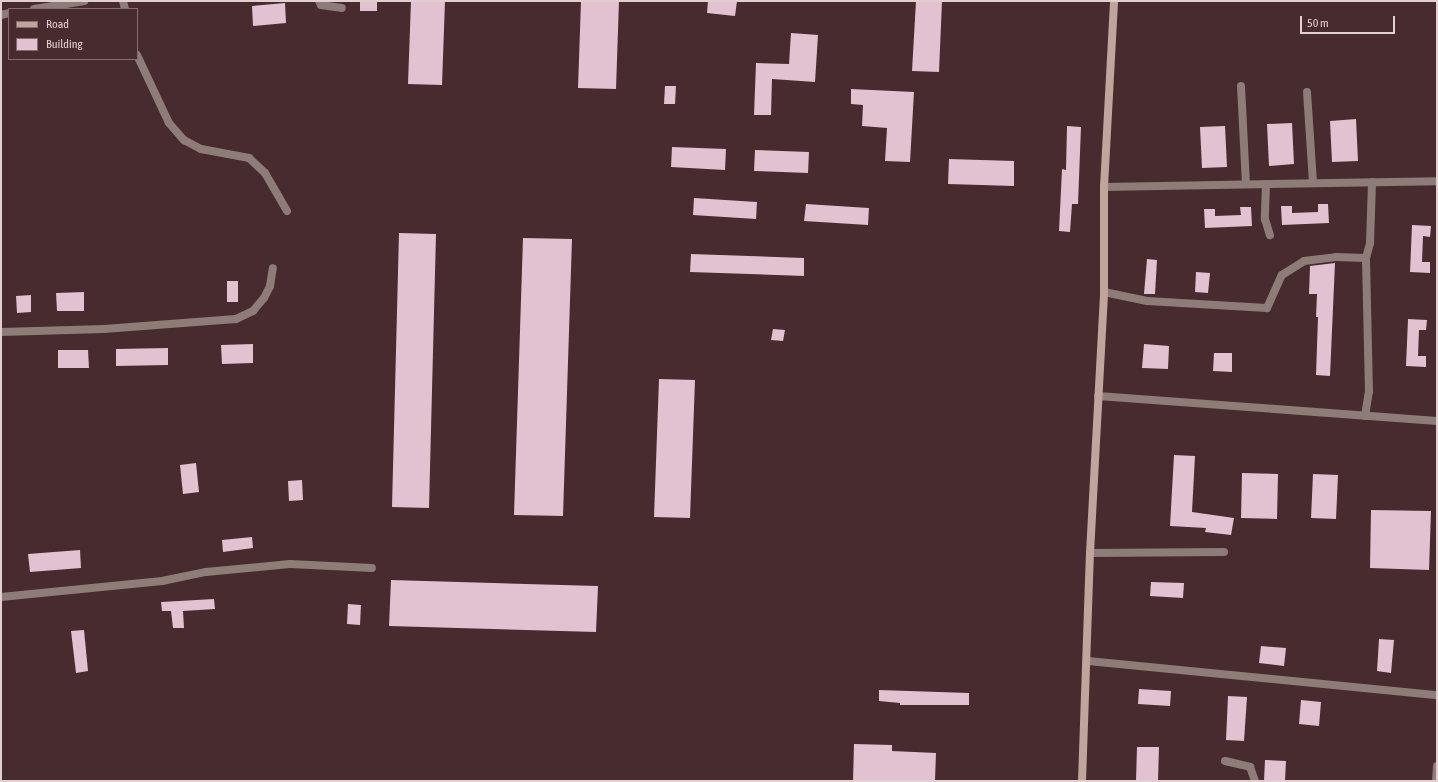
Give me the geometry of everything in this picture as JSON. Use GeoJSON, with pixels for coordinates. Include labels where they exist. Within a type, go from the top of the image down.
{"type":"FeatureCollection","features":[{"type":"Feature","properties":{"kind":"main road"},"geometry":{"type":"LineString","coordinates":[[1082,781],[1088,661],[1090,553],[1104,292],[1104,187],[1114,1]]}},
{"type":"Feature","properties":{"kind":"street"},"geometry":{"type":"LineString","coordinates":[[40,8],[84,1]]}},
{"type":"Feature","properties":{"kind":"street"},"geometry":{"type":"LineString","coordinates":[[318,1],[321,5],[342,8]]}},
{"type":"Feature","properties":{"kind":"street"},"geometry":{"type":"LineString","coordinates":[[138,57],[148,74],[160,106],[169,123],[184,140],[200,149],[249,158],[265,173],[287,211]]}},
{"type":"Feature","properties":{"kind":"street"},"geometry":{"type":"LineString","coordinates":[[1241,86],[1246,184]]}},
{"type":"Feature","properties":{"kind":"street"},"geometry":{"type":"LineString","coordinates":[[1307,92],[1313,182]]}},
{"type":"Feature","properties":{"kind":"street"},"geometry":{"type":"LineString","coordinates":[[1104,187],[1313,182],[1437,181]]}},
{"type":"Feature","properties":{"kind":"street"},"geometry":{"type":"LineString","coordinates":[[1365,416],[1369,392],[1366,258],[1370,243],[1372,182]]}},
{"type":"Feature","properties":{"kind":"street"},"geometry":{"type":"LineString","coordinates":[[1266,184],[1265,219],[1270,235]]}},
{"type":"Feature","properties":{"kind":"street"},"geometry":{"type":"LineString","coordinates":[[1104,292],[1146,302],[1267,308],[1282,275],[1304,261],[1336,257],[1366,258]]}},
{"type":"Feature","properties":{"kind":"street"},"geometry":{"type":"LineString","coordinates":[[1,332],[112,329],[236,319],[253,311],[264,298],[270,286],[273,268]]}},
{"type":"Feature","properties":{"kind":"street"},"geometry":{"type":"LineString","coordinates":[[1098,396],[1437,421]]}},
{"type":"Feature","properties":{"kind":"street"},"geometry":{"type":"LineString","coordinates":[[1090,553],[1224,552]]}},
{"type":"Feature","properties":{"kind":"street"},"geometry":{"type":"LineString","coordinates":[[1,597],[162,582],[206,572],[290,564],[372,568]]}},
{"type":"Feature","properties":{"kind":"street"},"geometry":{"type":"LineString","coordinates":[[1088,661],[1437,695]]}},
{"type":"Feature","properties":{"kind":"street"},"geometry":{"type":"LineString","coordinates":[[1225,761],[1250,767],[1255,781]]}},
{"type":"Feature","properties":{"kind":"street"},"geometry":{"type":"LineString","coordinates":[[1436,781],[1437,766]]}},
{"type":"Feature","properties":{"kind":"building"},"geometry":{"type":"Polygon","coordinates":[[[360,1],[377,1],[377,11],[360,11],[360,1]]]}},
{"type":"Feature","properties":{"kind":"building"},"geometry":{"type":"Polygon","coordinates":[[[411,1],[445,1],[442,85],[408,84],[411,1]]]}},
{"type":"Feature","properties":{"kind":"building"},"geometry":{"type":"Polygon","coordinates":[[[581,1],[619,1],[616,89],[578,88],[581,1]]]}},
{"type":"Feature","properties":{"kind":"building"},"geometry":{"type":"Polygon","coordinates":[[[708,1],[737,1],[735,16],[707,13],[708,1]]]}},
{"type":"Feature","properties":{"kind":"building"},"geometry":{"type":"Polygon","coordinates":[[[916,1],[942,1],[939,72],[912,71],[916,1]]]}},
{"type":"Feature","properties":{"kind":"building"},"geometry":{"type":"Polygon","coordinates":[[[285,3],[286,23],[253,26],[252,6],[285,3]]]}},
{"type":"Feature","properties":{"kind":"building"},"geometry":{"type":"Polygon","coordinates":[[[791,33],[818,35],[815,82],[772,79],[771,115],[754,115],[756,63],[789,64],[791,33]]]}},
{"type":"Feature","properties":{"kind":"building"},"geometry":{"type":"Polygon","coordinates":[[[665,86],[676,86],[675,104],[664,104],[665,86]]]}},
{"type":"Feature","properties":{"kind":"building"},"geometry":{"type":"Polygon","coordinates":[[[851,89],[914,92],[910,162],[885,161],[887,128],[862,126],[863,105],[851,104],[851,89]]]}},
{"type":"Feature","properties":{"kind":"building"},"geometry":{"type":"Polygon","coordinates":[[[1356,119],[1358,161],[1332,162],[1330,121],[1356,119]]]}},
{"type":"Feature","properties":{"kind":"building"},"geometry":{"type":"Polygon","coordinates":[[[1292,123],[1294,164],[1269,166],[1267,124],[1292,123]]]}},
{"type":"Feature","properties":{"kind":"building"},"geometry":{"type":"Polygon","coordinates":[[[1067,126],[1081,127],[1078,204],[1072,204],[1070,232],[1059,231],[1062,169],[1066,170],[1067,126]]]}},
{"type":"Feature","properties":{"kind":"building"},"geometry":{"type":"Polygon","coordinates":[[[1225,126],[1227,167],[1202,168],[1200,127],[1225,126]]]}},
{"type":"Feature","properties":{"kind":"building"},"geometry":{"type":"Polygon","coordinates":[[[672,147],[726,149],[725,170],[671,167],[672,147]]]}},
{"type":"Feature","properties":{"kind":"building"},"geometry":{"type":"Polygon","coordinates":[[[755,150],[809,152],[808,173],[754,171],[755,150]]]}},
{"type":"Feature","properties":{"kind":"building"},"geometry":{"type":"Polygon","coordinates":[[[949,159],[1014,161],[1014,186],[948,184],[949,159]]]}},
{"type":"Feature","properties":{"kind":"building"},"geometry":{"type":"Polygon","coordinates":[[[694,198],[757,202],[756,219],[693,215],[694,198]]]}},
{"type":"Feature","properties":{"kind":"building"},"geometry":{"type":"Polygon","coordinates":[[[806,204],[869,208],[868,225],[804,221],[806,204]]]}},
{"type":"Feature","properties":{"kind":"building"},"geometry":{"type":"Polygon","coordinates":[[[1318,204],[1328,204],[1329,223],[1282,225],[1281,206],[1292,206],[1292,213],[1318,212],[1318,204]]]}},
{"type":"Feature","properties":{"kind":"building"},"geometry":{"type":"Polygon","coordinates":[[[1240,207],[1251,207],[1252,226],[1205,228],[1204,209],[1215,209],[1215,216],[1241,215],[1240,207]]]}},
{"type":"Feature","properties":{"kind":"building"},"geometry":{"type":"Polygon","coordinates":[[[1412,225],[1431,226],[1430,237],[1423,236],[1422,262],[1430,262],[1430,273],[1410,272],[1412,225]]]}},
{"type":"Feature","properties":{"kind":"building"},"geometry":{"type":"Polygon","coordinates":[[[399,233],[436,234],[429,508],[392,507],[399,233]]]}},
{"type":"Feature","properties":{"kind":"building"},"geometry":{"type":"Polygon","coordinates":[[[523,238],[572,239],[563,516],[514,515],[523,238]]]}},
{"type":"Feature","properties":{"kind":"building"},"geometry":{"type":"Polygon","coordinates":[[[691,254],[804,258],[804,276],[690,272],[691,254]]]}},
{"type":"Feature","properties":{"kind":"building"},"geometry":{"type":"Polygon","coordinates":[[[1147,259],[1157,260],[1155,294],[1144,294],[1147,259]]]}},
{"type":"Feature","properties":{"kind":"building"},"geometry":{"type":"Polygon","coordinates":[[[1335,263],[1330,376],[1316,375],[1318,317],[1316,317],[1317,294],[1309,294],[1310,266],[1335,263]]]}},
{"type":"Feature","properties":{"kind":"building"},"geometry":{"type":"Polygon","coordinates":[[[1196,272],[1210,273],[1208,293],[1195,292],[1196,272]]]}},
{"type":"Feature","properties":{"kind":"building"},"geometry":{"type":"Polygon","coordinates":[[[227,281],[238,281],[238,302],[227,302],[227,281]]]}},
{"type":"Feature","properties":{"kind":"building"},"geometry":{"type":"Polygon","coordinates":[[[84,292],[84,311],[57,311],[56,293],[84,292]]]}},
{"type":"Feature","properties":{"kind":"building"},"geometry":{"type":"Polygon","coordinates":[[[31,295],[31,312],[17,313],[16,296],[31,295]]]}},
{"type":"Feature","properties":{"kind":"building"},"geometry":{"type":"Polygon","coordinates":[[[1408,319],[1427,320],[1426,330],[1419,330],[1418,356],[1426,356],[1426,367],[1406,366],[1408,319]]]}},
{"type":"Feature","properties":{"kind":"building"},"geometry":{"type":"Polygon","coordinates":[[[773,329],[785,330],[783,341],[771,340],[773,329]]]}},
{"type":"Feature","properties":{"kind":"building"},"geometry":{"type":"Polygon","coordinates":[[[253,344],[253,363],[222,364],[221,345],[253,344]]]}},
{"type":"Feature","properties":{"kind":"building"},"geometry":{"type":"Polygon","coordinates":[[[1144,344],[1169,346],[1168,369],[1142,368],[1144,344]]]}},
{"type":"Feature","properties":{"kind":"building"},"geometry":{"type":"Polygon","coordinates":[[[168,348],[168,365],[116,366],[116,349],[168,348]]]}},
{"type":"Feature","properties":{"kind":"building"},"geometry":{"type":"Polygon","coordinates":[[[58,350],[88,350],[89,368],[58,368],[58,350]]]}},
{"type":"Feature","properties":{"kind":"building"},"geometry":{"type":"Polygon","coordinates":[[[1214,353],[1232,353],[1232,372],[1213,371],[1214,353]]]}},
{"type":"Feature","properties":{"kind":"building"},"geometry":{"type":"Polygon","coordinates":[[[659,379],[695,380],[690,518],[654,517],[659,379]]]}},
{"type":"Feature","properties":{"kind":"building"},"geometry":{"type":"Polygon","coordinates":[[[1174,455],[1195,456],[1192,512],[1234,518],[1231,535],[1205,532],[1206,528],[1170,526],[1174,455]]]}},
{"type":"Feature","properties":{"kind":"building"},"geometry":{"type":"Polygon","coordinates":[[[196,463],[199,492],[183,494],[180,465],[196,463]]]}},
{"type":"Feature","properties":{"kind":"building"},"geometry":{"type":"Polygon","coordinates":[[[1242,473],[1278,474],[1277,519],[1241,518],[1242,473]]]}},
{"type":"Feature","properties":{"kind":"building"},"geometry":{"type":"Polygon","coordinates":[[[1313,474],[1338,475],[1336,519],[1311,518],[1313,474]]]}},
{"type":"Feature","properties":{"kind":"building"},"geometry":{"type":"Polygon","coordinates":[[[302,480],[303,500],[289,501],[288,481],[302,480]]]}},
{"type":"Feature","properties":{"kind":"building"},"geometry":{"type":"Polygon","coordinates":[[[1371,510],[1431,511],[1429,570],[1370,568],[1371,510]]]}},
{"type":"Feature","properties":{"kind":"building"},"geometry":{"type":"Polygon","coordinates":[[[252,537],[253,548],[223,552],[222,540],[252,537]]]}},
{"type":"Feature","properties":{"kind":"building"},"geometry":{"type":"Polygon","coordinates":[[[80,550],[81,568],[30,572],[28,554],[80,550]]]}},
{"type":"Feature","properties":{"kind":"building"},"geometry":{"type":"Polygon","coordinates":[[[391,580],[598,586],[596,632],[389,626],[391,580]]]}},
{"type":"Feature","properties":{"kind":"building"},"geometry":{"type":"Polygon","coordinates":[[[1151,582],[1184,583],[1183,598],[1150,596],[1151,582]]]}},
{"type":"Feature","properties":{"kind":"building"},"geometry":{"type":"Polygon","coordinates":[[[214,599],[215,609],[183,611],[184,628],[173,628],[171,611],[162,611],[161,602],[214,599]]]}},
{"type":"Feature","properties":{"kind":"building"},"geometry":{"type":"Polygon","coordinates":[[[348,604],[361,605],[360,625],[347,624],[348,604]]]}},
{"type":"Feature","properties":{"kind":"building"},"geometry":{"type":"Polygon","coordinates":[[[84,630],[88,671],[76,673],[71,631],[84,630]]]}},
{"type":"Feature","properties":{"kind":"building"},"geometry":{"type":"Polygon","coordinates":[[[1379,639],[1394,640],[1391,673],[1377,671],[1379,639]]]}},
{"type":"Feature","properties":{"kind":"building"},"geometry":{"type":"Polygon","coordinates":[[[1261,646],[1286,648],[1284,666],[1259,663],[1261,646]]]}},
{"type":"Feature","properties":{"kind":"building"},"geometry":{"type":"Polygon","coordinates":[[[1139,689],[1171,691],[1170,706],[1138,704],[1139,689]]]}},
{"type":"Feature","properties":{"kind":"building"},"geometry":{"type":"Polygon","coordinates":[[[879,690],[969,693],[969,705],[900,705],[900,703],[879,701],[879,690]]]}},
{"type":"Feature","properties":{"kind":"building"},"geometry":{"type":"Polygon","coordinates":[[[1228,696],[1247,697],[1244,741],[1226,740],[1228,696]]]}},
{"type":"Feature","properties":{"kind":"building"},"geometry":{"type":"Polygon","coordinates":[[[1301,700],[1321,702],[1319,726],[1299,724],[1301,700]]]}},
{"type":"Feature","properties":{"kind":"building"},"geometry":{"type":"Polygon","coordinates":[[[854,744],[892,745],[892,751],[936,753],[935,781],[853,781],[854,744]]]}},
{"type":"Feature","properties":{"kind":"building"},"geometry":{"type":"Polygon","coordinates":[[[1137,747],[1159,747],[1158,781],[1136,781],[1137,747]]]}},
{"type":"Feature","properties":{"kind":"building"},"geometry":{"type":"Polygon","coordinates":[[[1265,760],[1286,761],[1285,781],[1264,781],[1265,760]]]}}]}
